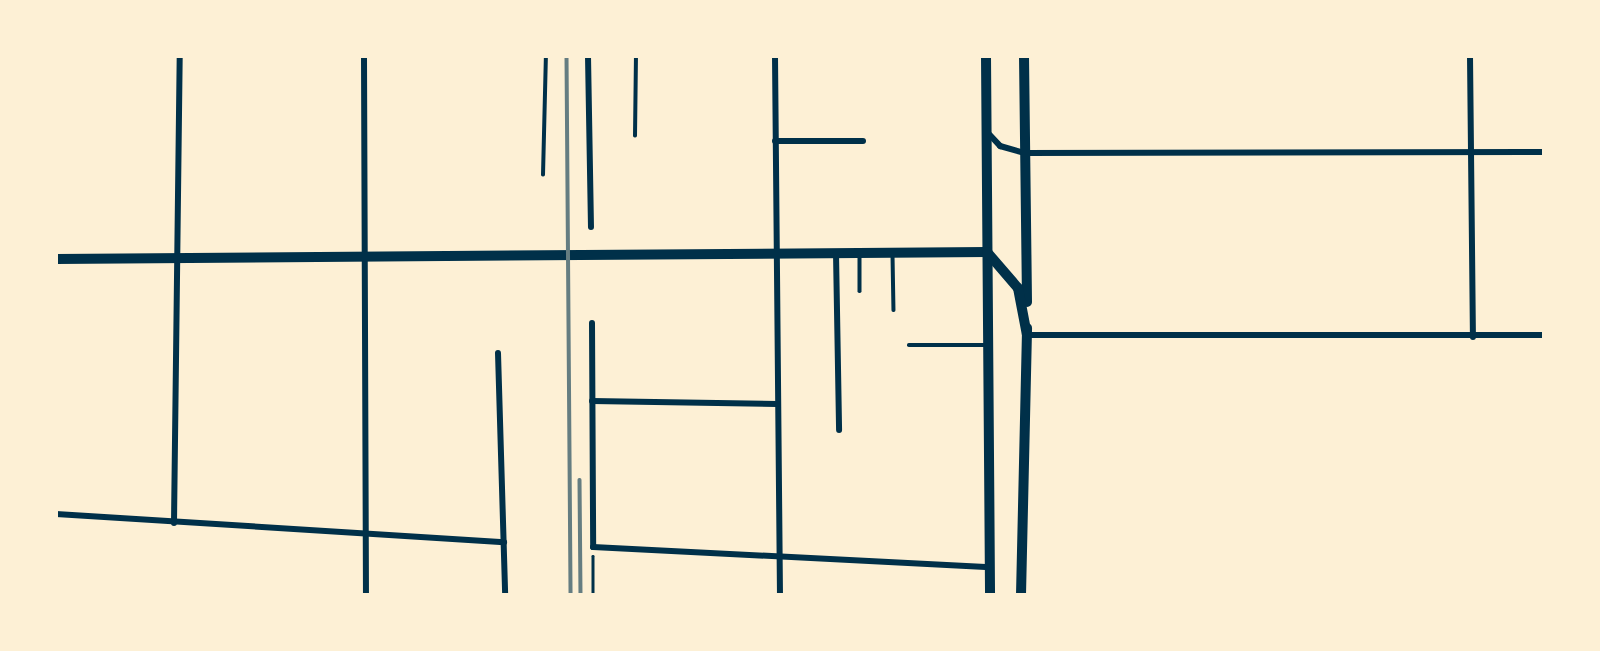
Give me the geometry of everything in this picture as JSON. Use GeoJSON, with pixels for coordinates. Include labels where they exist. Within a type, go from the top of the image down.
{"type":"FeatureCollection","features":[{"type":"Feature","properties":{"kind":"main road"},"geometry":{"type":"LineString","coordinates":[[986,56],[990,595]]}},
{"type":"Feature","properties":{"kind":"main road"},"geometry":{"type":"LineString","coordinates":[[1021,595],[1027,335],[1024,56]]}},
{"type":"Feature","properties":{"kind":"main road"},"geometry":{"type":"LineString","coordinates":[[56,259],[987,252],[1018,288],[1027,335]]}},
{"type":"Feature","properties":{"kind":"street"},"geometry":{"type":"LineString","coordinates":[[174,523],[180,56]]}},
{"type":"Feature","properties":{"kind":"street"},"geometry":{"type":"LineString","coordinates":[[364,56],[366,595]]}},
{"type":"Feature","properties":{"kind":"street"},"geometry":{"type":"LineString","coordinates":[[588,56],[591,227]]}},
{"type":"Feature","properties":{"kind":"street"},"geometry":{"type":"LineString","coordinates":[[775,56],[780,595]]}},
{"type":"Feature","properties":{"kind":"street"},"geometry":{"type":"LineString","coordinates":[[1471,56],[1473,337]]}},
{"type":"Feature","properties":{"kind":"street"},"geometry":{"type":"LineString","coordinates":[[987,132],[1000,146],[1025,153],[1544,152]]}},
{"type":"Feature","properties":{"kind":"street"},"geometry":{"type":"LineString","coordinates":[[775,141],[863,141]]}},
{"type":"Feature","properties":{"kind":"street"},"geometry":{"type":"LineString","coordinates":[[836,253],[839,430]]}},
{"type":"Feature","properties":{"kind":"street"},"geometry":{"type":"LineString","coordinates":[[592,323],[593,547],[990,567]]}},
{"type":"Feature","properties":{"kind":"street"},"geometry":{"type":"LineString","coordinates":[[1027,335],[1544,335]]}},
{"type":"Feature","properties":{"kind":"street"},"geometry":{"type":"LineString","coordinates":[[498,353],[505,595]]}},
{"type":"Feature","properties":{"kind":"street"},"geometry":{"type":"LineString","coordinates":[[592,401],[777,404]]}},
{"type":"Feature","properties":{"kind":"street"},"geometry":{"type":"LineString","coordinates":[[56,514],[504,542]]}},
{"type":"Feature","properties":{"kind":"lane"},"geometry":{"type":"LineString","coordinates":[[543,175],[546,56]]}},
{"type":"Feature","properties":{"kind":"lane"},"geometry":{"type":"LineString","coordinates":[[635,136],[636,56]]}},
{"type":"Feature","properties":{"kind":"lane"},"geometry":{"type":"LineString","coordinates":[[860,253],[860,292]]}},
{"type":"Feature","properties":{"kind":"lane"},"geometry":{"type":"LineString","coordinates":[[892,253],[894,310]]}},
{"type":"Feature","properties":{"kind":"lane"},"geometry":{"type":"LineString","coordinates":[[909,345],[988,344]]}},
{"type":"Feature","properties":{"kind":"path"},"geometry":{"type":"LineString","coordinates":[[593,547],[593,595]]}},
{"type":"Feature","properties":{"kind":"railway"},"geometry":{"type":"LineString","coordinates":[[567,56],[571,595]]}},
{"type":"Feature","properties":{"kind":"railway"},"geometry":{"type":"LineString","coordinates":[[580,480],[581,595]]}}]}
